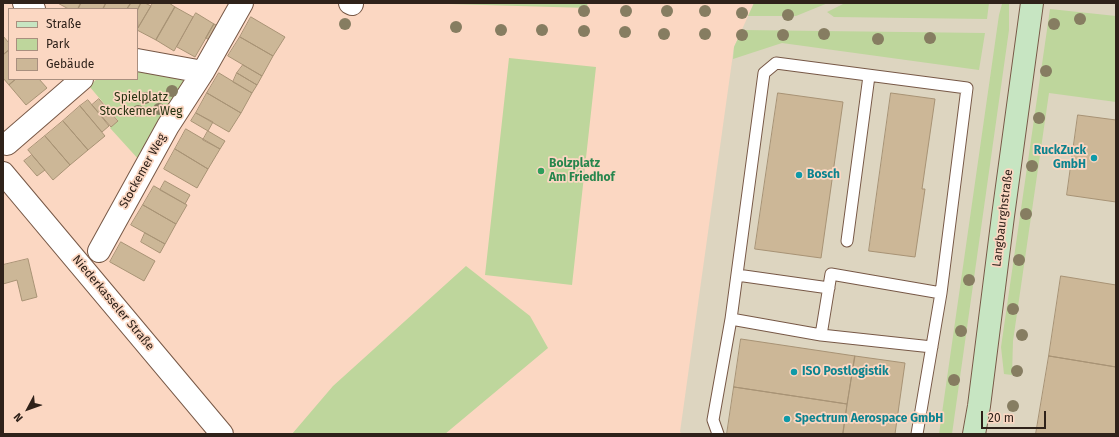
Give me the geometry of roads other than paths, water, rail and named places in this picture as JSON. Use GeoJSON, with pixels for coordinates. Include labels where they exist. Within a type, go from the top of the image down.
{"type":"FeatureCollection","features":[{"type":"Feature","properties":{"kind":"main road","name":"Langbaurghstraße"},"geometry":{"type":"LineString","coordinates":[[974,434],[979,406],[1032,3]]}},
{"type":"Feature","properties":{"kind":"street","name":"Stockemer Weg"},"geometry":{"type":"LineString","coordinates":[[99,251],[168,126],[203,72],[242,3]]}},
{"type":"Feature","properties":{"kind":"street"},"geometry":{"type":"LineString","coordinates":[[138,60],[203,72]]}},
{"type":"Feature","properties":{"kind":"street"},"geometry":{"type":"LineString","coordinates":[[7,144],[81,80]]}},
{"type":"Feature","properties":{"kind":"street","name":"Niederkasseler Straße"},"geometry":{"type":"LineString","coordinates":[[3,173],[222,434]]}},
{"type":"Feature","properties":{"kind":"lane"},"geometry":{"type":"LineString","coordinates":[[718,434],[713,420],[731,320],[764,72],[776,63],[967,88],[941,293],[917,434]]}},
{"type":"Feature","properties":{"kind":"lane"},"geometry":{"type":"LineString","coordinates":[[847,241],[869,76]]}},
{"type":"Feature","properties":{"kind":"lane"},"geometry":{"type":"LineString","coordinates":[[821,335],[831,274],[941,293]]}},
{"type":"Feature","properties":{"kind":"lane"},"geometry":{"type":"LineString","coordinates":[[737,276],[829,288]]}},
{"type":"Feature","properties":{"kind":"lane"},"geometry":{"type":"LineString","coordinates":[[731,320],[821,335],[932,347]]}},
{"type":"Feature","properties":{"kind":"place","name":"RuckZuck GmbH"},"geometry":{"type":"Point","coordinates":[1094,158]}},
{"type":"Feature","properties":{"kind":"place","name":"Bolzplatz Am Friedhof"},"geometry":{"type":"Point","coordinates":[541,171]}},
{"type":"Feature","properties":{"kind":"place","name":"Bosch"},"geometry":{"type":"Point","coordinates":[799,175]}},
{"type":"Feature","properties":{"kind":"place","name":"ISO Postlogistik"},"geometry":{"type":"Point","coordinates":[794,372]}},
{"type":"Feature","properties":{"kind":"place","name":"Spectrum Aerospace GmbH"},"geometry":{"type":"Point","coordinates":[787,419]}},
{"type":"Feature","properties":{"kind":"park label","name":"Spielplatz Stockemer Weg"},"geometry":{"type":"Point","coordinates":[141,105]}}]}
